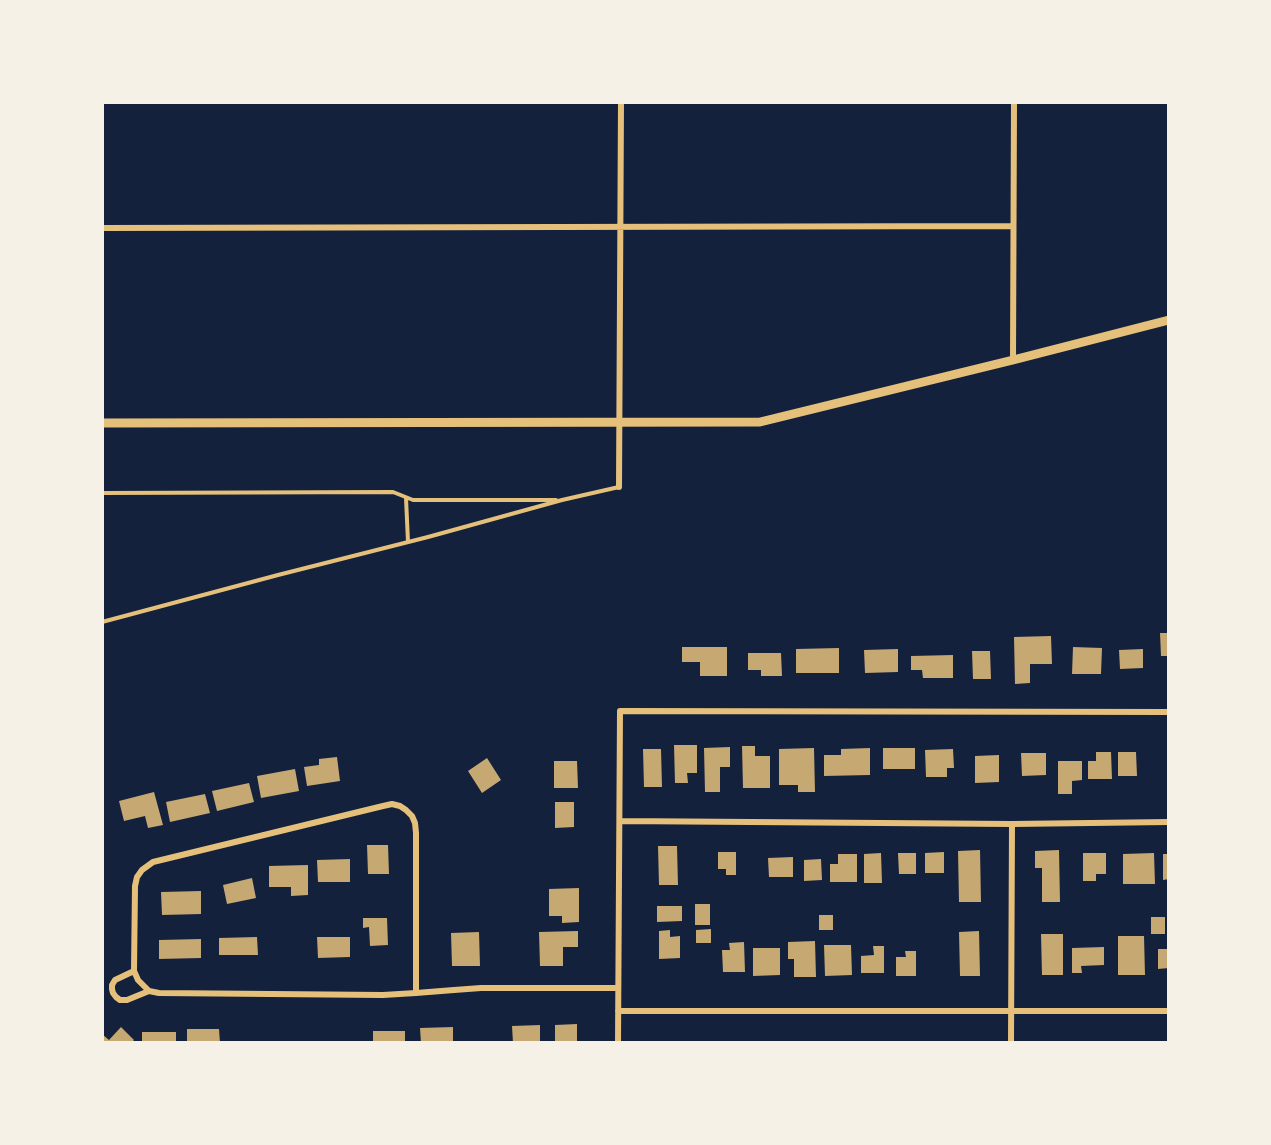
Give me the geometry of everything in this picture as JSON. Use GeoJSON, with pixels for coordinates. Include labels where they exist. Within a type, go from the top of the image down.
{"type":"FeatureCollection","features":[{"type":"Feature","properties":{"kind":"street"},"geometry":{"type":"LineString","coordinates":[[619,487],[621,102]]}},
{"type":"Feature","properties":{"kind":"street"},"geometry":{"type":"LineString","coordinates":[[1013,360],[1014,102]]}},
{"type":"Feature","properties":{"kind":"street"},"geometry":{"type":"LineString","coordinates":[[102,228],[1013,226]]}},
{"type":"Feature","properties":{"kind":"street"},"geometry":{"type":"LineString","coordinates":[[102,423],[760,422],[1169,320]]}},
{"type":"Feature","properties":{"kind":"street"},"geometry":{"type":"LineString","coordinates":[[618,1043],[620,711],[1169,712]]}},
{"type":"Feature","properties":{"kind":"street"},"geometry":{"type":"LineString","coordinates":[[149,991],[138,980],[134,971],[135,886],[142,870],[153,862],[392,804],[406,810],[415,823],[416,993]]}},
{"type":"Feature","properties":{"kind":"street"},"geometry":{"type":"LineString","coordinates":[[620,821],[1012,824],[1169,822]]}},
{"type":"Feature","properties":{"kind":"street"},"geometry":{"type":"LineString","coordinates":[[1011,1043],[1012,824]]}},
{"type":"Feature","properties":{"kind":"street"},"geometry":{"type":"LineString","coordinates":[[134,971],[112,985],[116,998],[127,1000],[149,991],[159,993],[383,995],[481,988],[618,988]]}},
{"type":"Feature","properties":{"kind":"street"},"geometry":{"type":"LineString","coordinates":[[618,1011],[1169,1011]]}},
{"type":"Feature","properties":{"kind":"lane"},"geometry":{"type":"LineString","coordinates":[[102,622],[562,500],[619,487]]}},
{"type":"Feature","properties":{"kind":"lane"},"geometry":{"type":"LineString","coordinates":[[102,507],[102,493],[393,492],[406,498],[424,501],[562,500]]}},
{"type":"Feature","properties":{"kind":"lane"},"geometry":{"type":"LineString","coordinates":[[406,498],[408,542]]}},
{"type":"Feature","properties":{"kind":"building"},"geometry":{"type":"Polygon","coordinates":[[[1160,633],[1169,633],[1169,656],[1161,656],[1160,633]]]}},
{"type":"Feature","properties":{"kind":"building"},"geometry":{"type":"Polygon","coordinates":[[[1051,636],[1052,664],[1030,664],[1030,683],[1015,684],[1014,637],[1051,636]]]}},
{"type":"Feature","properties":{"kind":"building"},"geometry":{"type":"Polygon","coordinates":[[[682,647],[727,647],[727,676],[700,676],[700,662],[682,662],[682,647]]]}},
{"type":"Feature","properties":{"kind":"building"},"geometry":{"type":"Polygon","coordinates":[[[1073,647],[1102,648],[1101,674],[1072,674],[1073,647]]]}},
{"type":"Feature","properties":{"kind":"building"},"geometry":{"type":"Polygon","coordinates":[[[839,648],[839,673],[796,673],[796,649],[839,648]]]}},
{"type":"Feature","properties":{"kind":"building"},"geometry":{"type":"Polygon","coordinates":[[[898,649],[898,672],[865,673],[864,650],[898,649]]]}},
{"type":"Feature","properties":{"kind":"building"},"geometry":{"type":"Polygon","coordinates":[[[1143,649],[1143,668],[1120,669],[1119,650],[1143,649]]]}},
{"type":"Feature","properties":{"kind":"building"},"geometry":{"type":"Polygon","coordinates":[[[972,651],[990,651],[991,679],[973,679],[972,651]]]}},
{"type":"Feature","properties":{"kind":"building"},"geometry":{"type":"Polygon","coordinates":[[[748,653],[781,653],[782,676],[761,676],[761,670],[748,670],[748,653]]]}},
{"type":"Feature","properties":{"kind":"building"},"geometry":{"type":"Polygon","coordinates":[[[953,655],[953,678],[923,678],[922,670],[911,670],[911,656],[953,655]]]}},
{"type":"Feature","properties":{"kind":"building"},"geometry":{"type":"Polygon","coordinates":[[[674,745],[697,745],[697,773],[687,773],[688,783],[675,783],[674,745]]]}},
{"type":"Feature","properties":{"kind":"building"},"geometry":{"type":"Polygon","coordinates":[[[742,746],[755,746],[755,756],[770,756],[770,788],[743,788],[742,746]]]}},
{"type":"Feature","properties":{"kind":"building"},"geometry":{"type":"Polygon","coordinates":[[[730,747],[730,767],[720,767],[720,792],[705,792],[704,748],[730,747]]]}},
{"type":"Feature","properties":{"kind":"building"},"geometry":{"type":"Polygon","coordinates":[[[814,748],[815,792],[798,792],[798,785],[779,785],[779,749],[814,748]]]}},
{"type":"Feature","properties":{"kind":"building"},"geometry":{"type":"Polygon","coordinates":[[[870,748],[870,775],[824,776],[824,755],[841,755],[841,749],[870,748]]]}},
{"type":"Feature","properties":{"kind":"building"},"geometry":{"type":"Polygon","coordinates":[[[883,748],[915,748],[915,769],[883,769],[883,748]]]}},
{"type":"Feature","properties":{"kind":"building"},"geometry":{"type":"Polygon","coordinates":[[[643,749],[661,749],[662,787],[644,787],[643,749]]]}},
{"type":"Feature","properties":{"kind":"building"},"geometry":{"type":"Polygon","coordinates":[[[953,749],[954,768],[947,768],[947,777],[926,777],[925,750],[953,749]]]}},
{"type":"Feature","properties":{"kind":"building"},"geometry":{"type":"Polygon","coordinates":[[[1096,752],[1111,752],[1112,779],[1088,779],[1088,761],[1096,761],[1096,752]]]}},
{"type":"Feature","properties":{"kind":"building"},"geometry":{"type":"Polygon","coordinates":[[[1118,752],[1136,752],[1137,776],[1118,776],[1118,752]]]}},
{"type":"Feature","properties":{"kind":"building"},"geometry":{"type":"Polygon","coordinates":[[[1021,753],[1046,753],[1046,775],[1022,776],[1021,753]]]}},
{"type":"Feature","properties":{"kind":"building"},"geometry":{"type":"Polygon","coordinates":[[[999,755],[999,782],[975,783],[975,756],[999,755]]]}},
{"type":"Feature","properties":{"kind":"building"},"geometry":{"type":"Polygon","coordinates":[[[337,757],[340,781],[307,786],[304,767],[319,765],[319,759],[337,757]]]}},
{"type":"Feature","properties":{"kind":"building"},"geometry":{"type":"Polygon","coordinates":[[[487,758],[501,780],[482,793],[468,771],[487,758]]]}},
{"type":"Feature","properties":{"kind":"building"},"geometry":{"type":"Polygon","coordinates":[[[554,761],[577,761],[578,788],[554,788],[554,761]]]}},
{"type":"Feature","properties":{"kind":"building"},"geometry":{"type":"Polygon","coordinates":[[[1058,761],[1082,761],[1082,780],[1072,781],[1072,794],[1058,794],[1058,761]]]}},
{"type":"Feature","properties":{"kind":"building"},"geometry":{"type":"Polygon","coordinates":[[[295,769],[299,791],[261,798],[257,776],[295,769]]]}},
{"type":"Feature","properties":{"kind":"building"},"geometry":{"type":"Polygon","coordinates":[[[249,783],[254,802],[217,811],[212,791],[249,783]]]}},
{"type":"Feature","properties":{"kind":"building"},"geometry":{"type":"Polygon","coordinates":[[[154,792],[163,825],[148,828],[145,816],[124,821],[119,801],[154,792]]]}},
{"type":"Feature","properties":{"kind":"building"},"geometry":{"type":"Polygon","coordinates":[[[205,794],[210,813],[170,822],[166,802],[205,794]]]}},
{"type":"Feature","properties":{"kind":"building"},"geometry":{"type":"Polygon","coordinates":[[[555,802],[574,802],[574,827],[555,828],[555,802]]]}},
{"type":"Feature","properties":{"kind":"building"},"geometry":{"type":"Polygon","coordinates":[[[367,845],[388,845],[389,874],[368,874],[367,845]]]}},
{"type":"Feature","properties":{"kind":"building"},"geometry":{"type":"Polygon","coordinates":[[[658,846],[677,846],[678,885],[659,885],[658,846]]]}},
{"type":"Feature","properties":{"kind":"building"},"geometry":{"type":"Polygon","coordinates":[[[980,850],[981,902],[959,902],[958,851],[980,850]]]}},
{"type":"Feature","properties":{"kind":"building"},"geometry":{"type":"Polygon","coordinates":[[[1059,850],[1060,902],[1042,902],[1042,868],[1035,868],[1035,851],[1059,850]]]}},
{"type":"Feature","properties":{"kind":"building"},"geometry":{"type":"Polygon","coordinates":[[[718,852],[736,852],[736,875],[726,875],[726,869],[718,869],[718,852]]]}},
{"type":"Feature","properties":{"kind":"building"},"geometry":{"type":"Polygon","coordinates":[[[944,852],[944,873],[925,873],[925,853],[944,852]]]}},
{"type":"Feature","properties":{"kind":"building"},"geometry":{"type":"Polygon","coordinates":[[[881,853],[882,883],[864,883],[864,854],[881,853]]]}},
{"type":"Feature","properties":{"kind":"building"},"geometry":{"type":"Polygon","coordinates":[[[898,853],[916,853],[916,874],[899,874],[898,853]]]}},
{"type":"Feature","properties":{"kind":"building"},"geometry":{"type":"Polygon","coordinates":[[[1083,853],[1106,853],[1106,874],[1096,874],[1096,881],[1083,881],[1083,853]]]}},
{"type":"Feature","properties":{"kind":"building"},"geometry":{"type":"Polygon","coordinates":[[[1154,853],[1155,884],[1123,884],[1123,854],[1154,853]]]}},
{"type":"Feature","properties":{"kind":"building"},"geometry":{"type":"Polygon","coordinates":[[[838,854],[857,854],[857,882],[830,882],[830,864],[838,864],[838,854]]]}},
{"type":"Feature","properties":{"kind":"building"},"geometry":{"type":"Polygon","coordinates":[[[1163,854],[1169,854],[1169,879],[1163,880],[1163,854]]]}},
{"type":"Feature","properties":{"kind":"building"},"geometry":{"type":"Polygon","coordinates":[[[793,857],[793,877],[769,877],[768,858],[793,857]]]}},
{"type":"Feature","properties":{"kind":"building"},"geometry":{"type":"Polygon","coordinates":[[[350,859],[350,882],[318,882],[317,860],[350,859]]]}},
{"type":"Feature","properties":{"kind":"building"},"geometry":{"type":"Polygon","coordinates":[[[821,859],[822,880],[804,881],[804,860],[821,859]]]}},
{"type":"Feature","properties":{"kind":"building"},"geometry":{"type":"Polygon","coordinates":[[[308,865],[308,895],[291,896],[291,887],[269,887],[269,866],[308,865]]]}},
{"type":"Feature","properties":{"kind":"building"},"geometry":{"type":"Polygon","coordinates":[[[252,878],[256,898],[227,904],[223,885],[252,878]]]}},
{"type":"Feature","properties":{"kind":"building"},"geometry":{"type":"Polygon","coordinates":[[[579,888],[579,922],[562,923],[562,916],[549,916],[549,889],[579,888]]]}},
{"type":"Feature","properties":{"kind":"building"},"geometry":{"type":"Polygon","coordinates":[[[201,891],[201,914],[162,915],[161,892],[201,891]]]}},
{"type":"Feature","properties":{"kind":"building"},"geometry":{"type":"Polygon","coordinates":[[[695,904],[710,904],[710,925],[695,925],[695,904]]]}},
{"type":"Feature","properties":{"kind":"building"},"geometry":{"type":"Polygon","coordinates":[[[657,906],[682,906],[682,921],[657,922],[657,906]]]}},
{"type":"Feature","properties":{"kind":"building"},"geometry":{"type":"Polygon","coordinates":[[[819,915],[833,915],[833,930],[819,930],[819,915]]]}},
{"type":"Feature","properties":{"kind":"building"},"geometry":{"type":"Polygon","coordinates":[[[1151,917],[1165,917],[1165,934],[1151,934],[1151,917]]]}},
{"type":"Feature","properties":{"kind":"building"},"geometry":{"type":"Polygon","coordinates":[[[363,918],[387,918],[388,945],[370,946],[369,927],[363,928],[363,918]]]}},
{"type":"Feature","properties":{"kind":"building"},"geometry":{"type":"Polygon","coordinates":[[[711,929],[711,943],[696,943],[696,930],[711,929]]]}},
{"type":"Feature","properties":{"kind":"building"},"geometry":{"type":"Polygon","coordinates":[[[670,930],[670,937],[680,936],[680,958],[659,959],[659,931],[670,930]]]}},
{"type":"Feature","properties":{"kind":"building"},"geometry":{"type":"Polygon","coordinates":[[[578,931],[578,947],[563,947],[563,966],[540,966],[539,932],[578,931]]]}},
{"type":"Feature","properties":{"kind":"building"},"geometry":{"type":"Polygon","coordinates":[[[979,931],[980,976],[960,976],[959,932],[979,931]]]}},
{"type":"Feature","properties":{"kind":"building"},"geometry":{"type":"Polygon","coordinates":[[[479,932],[480,966],[452,966],[451,933],[479,932]]]}},
{"type":"Feature","properties":{"kind":"building"},"geometry":{"type":"Polygon","coordinates":[[[1041,934],[1063,934],[1063,975],[1042,975],[1041,934]]]}},
{"type":"Feature","properties":{"kind":"building"},"geometry":{"type":"Polygon","coordinates":[[[1118,936],[1144,936],[1145,975],[1118,975],[1118,936]]]}},
{"type":"Feature","properties":{"kind":"building"},"geometry":{"type":"Polygon","coordinates":[[[257,937],[258,955],[219,955],[219,938],[257,937]]]}},
{"type":"Feature","properties":{"kind":"building"},"geometry":{"type":"Polygon","coordinates":[[[317,937],[350,937],[350,957],[318,958],[317,937]]]}},
{"type":"Feature","properties":{"kind":"building"},"geometry":{"type":"Polygon","coordinates":[[[201,939],[201,958],[159,959],[159,940],[201,939]]]}},
{"type":"Feature","properties":{"kind":"building"},"geometry":{"type":"Polygon","coordinates":[[[815,941],[816,977],[794,977],[794,959],[788,959],[788,942],[815,941]]]}},
{"type":"Feature","properties":{"kind":"building"},"geometry":{"type":"Polygon","coordinates":[[[744,942],[745,972],[723,972],[722,950],[730,950],[729,943],[744,942]]]}},
{"type":"Feature","properties":{"kind":"building"},"geometry":{"type":"Polygon","coordinates":[[[824,945],[851,945],[852,975],[825,976],[824,945]]]}},
{"type":"Feature","properties":{"kind":"building"},"geometry":{"type":"Polygon","coordinates":[[[873,946],[884,946],[884,973],[861,973],[861,956],[874,955],[873,946]]]}},
{"type":"Feature","properties":{"kind":"building"},"geometry":{"type":"Polygon","coordinates":[[[1104,947],[1104,965],[1081,966],[1082,973],[1072,973],[1072,948],[1104,947]]]}},
{"type":"Feature","properties":{"kind":"building"},"geometry":{"type":"Polygon","coordinates":[[[753,948],[780,948],[780,975],[753,976],[753,948]]]}},
{"type":"Feature","properties":{"kind":"building"},"geometry":{"type":"Polygon","coordinates":[[[1158,949],[1169,949],[1169,968],[1158,969],[1158,949]]]}},
{"type":"Feature","properties":{"kind":"building"},"geometry":{"type":"Polygon","coordinates":[[[905,951],[916,951],[916,976],[896,976],[896,957],[906,957],[905,951]]]}},
{"type":"Feature","properties":{"kind":"building"},"geometry":{"type":"Polygon","coordinates":[[[577,1024],[577,1043],[555,1043],[555,1025],[577,1024]]]}},
{"type":"Feature","properties":{"kind":"building"},"geometry":{"type":"Polygon","coordinates":[[[540,1025],[540,1043],[513,1043],[512,1026],[540,1025]]]}},
{"type":"Feature","properties":{"kind":"building"},"geometry":{"type":"Polygon","coordinates":[[[121,1027],[134,1040],[131,1043],[102,1043],[102,1034],[109,1040],[121,1027]]]}},
{"type":"Feature","properties":{"kind":"building"},"geometry":{"type":"Polygon","coordinates":[[[453,1027],[453,1043],[421,1043],[420,1028],[453,1027]]]}},
{"type":"Feature","properties":{"kind":"building"},"geometry":{"type":"Polygon","coordinates":[[[187,1029],[219,1029],[220,1043],[187,1043],[187,1029]]]}},
{"type":"Feature","properties":{"kind":"building"},"geometry":{"type":"Polygon","coordinates":[[[373,1031],[405,1031],[405,1043],[373,1043],[373,1031]]]}},
{"type":"Feature","properties":{"kind":"building"},"geometry":{"type":"Polygon","coordinates":[[[142,1032],[176,1032],[176,1043],[142,1043],[142,1032]]]}}]}
